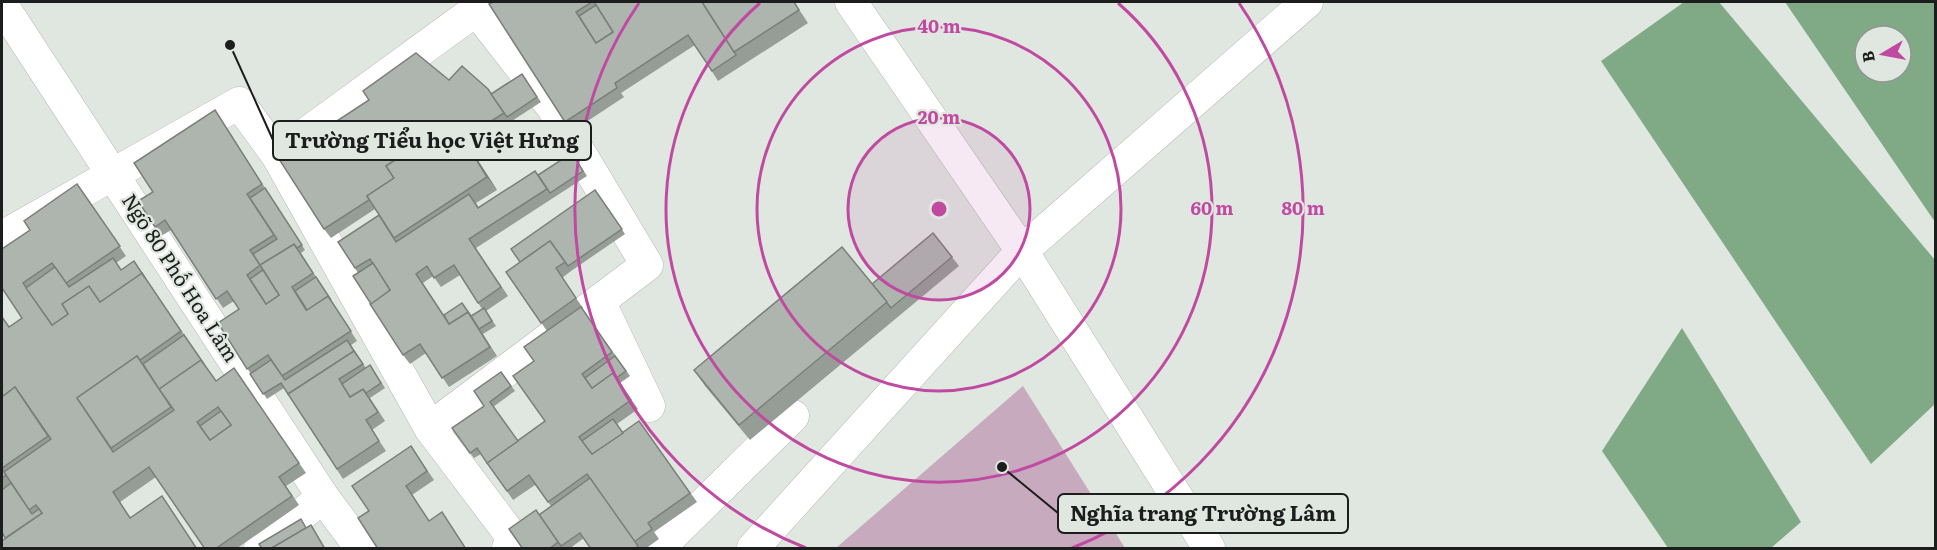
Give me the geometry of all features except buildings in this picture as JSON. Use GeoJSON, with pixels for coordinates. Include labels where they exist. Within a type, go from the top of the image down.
{"type":"FeatureCollection","features":[{"type":"Feature","properties":{"kind":"street"},"geometry":{"type":"LineString","coordinates":[[851,2],[1022,251],[1209,549]]}},
{"type":"Feature","properties":{"kind":"street"},"geometry":{"type":"LineString","coordinates":[[753,549],[1022,251],[1307,2]]}},
{"type":"Feature","properties":{"kind":"street","name":"Ngõ 80 Phố Hoa Lâm"},"geometry":{"type":"LineString","coordinates":[[2,5],[323,497],[361,549]]}},
{"type":"Feature","properties":{"kind":"street"},"geometry":{"type":"LineString","coordinates":[[277,155],[482,6],[553,108],[647,265],[430,428]]}},
{"type":"Feature","properties":{"kind":"street"},"geometry":{"type":"LineString","coordinates":[[2,237],[239,103],[277,155],[430,428],[512,545]]}},
{"type":"Feature","properties":{"kind":"street"},"geometry":{"type":"LineString","coordinates":[[599,302],[649,406]]}},
{"type":"Feature","properties":{"kind":"street"},"geometry":{"type":"LineString","coordinates":[[659,549],[793,416]]}},
{"type":"Feature","properties":{"kind":"street"},"geometry":{"type":"LineString","coordinates":[[260,549],[323,497]]}},
{"type":"Feature","properties":{"kind":"shaded area"},"geometry":{"type":"Polygon","coordinates":[[[1684,2],[1719,2],[1935,260],[1935,404],[1871,464],[1601,61],[1684,2]]]}},
{"type":"Feature","properties":{"kind":"shaded area"},"geometry":{"type":"Polygon","coordinates":[[[1785,2],[1935,2],[1935,222],[1785,2]]]}},
{"type":"Feature","properties":{"kind":"shaded area"},"geometry":{"type":"Polygon","coordinates":[[[1682,328],[1801,522],[1771,548],[1668,548],[1602,451],[1682,328]]]}},
{"type":"Feature","properties":{"kind":"shaded area"},"geometry":{"type":"Polygon","coordinates":[[[1023,386],[1125,548],[836,548],[1023,386]]]}},
{"type":"Feature","properties":{"kind":"place","name":"Trường Tiểu học Việt Hưng"},"geometry":{"type":"Point","coordinates":[230,45]}},
{"type":"Feature","properties":{"kind":"place","name":"Nghĩa trang Trường Lâm"},"geometry":{"type":"Point","coordinates":[1002,467]}}]}
